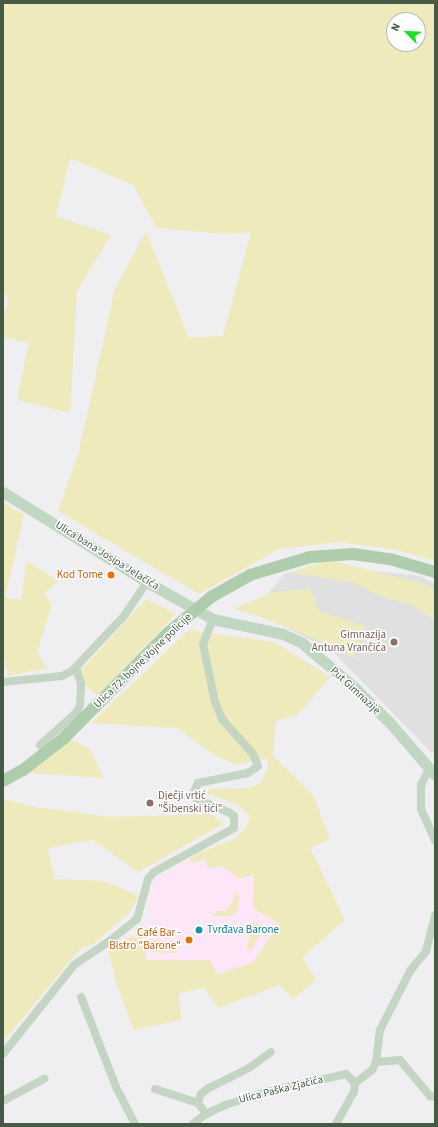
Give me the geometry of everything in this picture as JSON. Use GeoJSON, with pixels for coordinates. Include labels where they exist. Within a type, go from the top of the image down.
{"type":"FeatureCollection","features":[{"type":"Feature","properties":{"kind":"main road","name":"Ulica 72. bojne Vojne policije"},"geometry":{"type":"LineString","coordinates":[[3,780],[24,770],[63,739],[169,632],[210,597],[250,575],[269,567],[310,557],[353,554],[390,559],[435,572]]}},
{"type":"Feature","properties":{"kind":"street","name":"Ulica bana Josipa Jelačića"},"geometry":{"type":"LineString","coordinates":[[3,492],[147,582],[213,619]]}},
{"type":"Feature","properties":{"kind":"street"},"geometry":{"type":"LineString","coordinates":[[3,682],[62,676],[76,668],[124,616],[147,582]]}},
{"type":"Feature","properties":{"kind":"street"},"geometry":{"type":"LineString","coordinates":[[3,1054],[74,965],[125,928],[140,914],[148,879],[154,872],[234,828],[234,816],[195,798],[194,788],[198,784],[248,773],[258,766],[253,754],[222,719],[215,702],[203,644],[213,619]]}},
{"type":"Feature","properties":{"kind":"street","name":"Put Gimnazije"},"geometry":{"type":"LineString","coordinates":[[213,619],[282,634],[302,642],[354,687],[391,724],[432,772]]}},
{"type":"Feature","properties":{"kind":"street"},"geometry":{"type":"LineString","coordinates":[[40,745],[76,712],[80,705],[81,684],[76,668]]}},
{"type":"Feature","properties":{"kind":"street"},"geometry":{"type":"LineString","coordinates":[[432,772],[421,785],[421,809],[435,840]]}},
{"type":"Feature","properties":{"kind":"street"},"geometry":{"type":"LineString","coordinates":[[336,1124],[354,1092],[354,1083],[372,1070],[376,1062],[380,1030],[410,971],[426,951],[435,915]]}},
{"type":"Feature","properties":{"kind":"street"},"geometry":{"type":"LineString","coordinates":[[81,997],[116,1087],[134,1124]]}},
{"type":"Feature","properties":{"kind":"street"},"geometry":{"type":"LineString","coordinates":[[198,1103],[201,1094],[207,1089],[249,1068],[271,1052]]}},
{"type":"Feature","properties":{"kind":"street"},"geometry":{"type":"LineString","coordinates":[[376,1062],[400,1060],[430,1096],[435,1097]]}},
{"type":"Feature","properties":{"kind":"street","name":"Ulica Paška Zjačića"},"geometry":{"type":"LineString","coordinates":[[193,1124],[206,1114],[250,1096],[346,1074],[354,1083]]}},
{"type":"Feature","properties":{"kind":"street"},"geometry":{"type":"LineString","coordinates":[[3,1100],[44,1079]]}},
{"type":"Feature","properties":{"kind":"street"},"geometry":{"type":"LineString","coordinates":[[155,1089],[198,1103],[206,1114]]}},
{"type":"Feature","properties":{"kind":"shaded area"},"geometry":{"type":"Polygon","coordinates":[[[3,3],[435,3],[435,561],[397,550],[339,542],[279,549],[199,594],[58,511],[79,451],[115,289],[146,231],[189,338],[223,336],[251,232],[224,234],[157,228],[133,185],[70,158],[56,216],[111,235],[77,291],[70,413],[17,400],[29,343],[3,337],[3,321],[9,298],[3,293],[3,3]]]}},
{"type":"Feature","properties":{"kind":"shaded area"},"geometry":{"type":"Polygon","coordinates":[[[3,503],[24,515],[5,598],[21,599],[27,561],[58,581],[44,594],[52,605],[37,652],[47,668],[8,676],[5,661],[3,661],[3,503]]]}},
{"type":"Feature","properties":{"kind":"shaded area"},"geometry":{"type":"Polygon","coordinates":[[[329,560],[424,584],[435,590],[435,620],[413,605],[384,598],[355,583],[290,572],[329,560]]]}},
{"type":"Feature","properties":{"kind":"shaded area"},"geometry":{"type":"Polygon","coordinates":[[[329,566],[421,576],[435,584],[435,751],[432,753],[332,651],[254,611],[284,574],[329,566]]]}},
{"type":"Feature","properties":{"kind":"shaded area"},"geometry":{"type":"Polygon","coordinates":[[[310,589],[319,611],[365,626],[354,658],[339,649],[264,618],[234,609],[272,592],[310,589]]]}},
{"type":"Feature","properties":{"kind":"shaded area"},"geometry":{"type":"Polygon","coordinates":[[[146,599],[176,614],[97,696],[76,676],[146,599]]]}},
{"type":"Feature","properties":{"kind":"shaded area"},"geometry":{"type":"Polygon","coordinates":[[[189,630],[274,642],[330,677],[298,715],[276,721],[273,756],[313,795],[330,839],[310,848],[345,920],[302,957],[316,980],[293,999],[280,985],[218,1008],[204,988],[179,993],[181,1020],[134,1030],[119,992],[108,951],[132,936],[145,940],[146,960],[210,960],[217,975],[253,962],[279,924],[253,908],[254,874],[239,879],[230,871],[220,866],[209,869],[204,859],[193,863],[189,859],[196,854],[235,839],[247,826],[250,816],[240,806],[206,793],[210,789],[248,788],[261,783],[268,767],[267,758],[236,765],[213,754],[177,728],[91,723],[189,630]]]}},
{"type":"Feature","properties":{"kind":"shaded area"},"geometry":{"type":"Polygon","coordinates":[[[71,740],[89,748],[104,778],[28,773],[71,740]]]}},
{"type":"Feature","properties":{"kind":"shaded area"},"geometry":{"type":"Polygon","coordinates":[[[3,799],[36,807],[109,817],[211,814],[223,824],[138,872],[93,840],[48,848],[54,879],[104,881],[139,896],[129,913],[93,944],[81,948],[3,1041],[3,799]]]}},
{"type":"Feature","properties":{"kind":"shaded area"},"geometry":{"type":"Polygon","coordinates":[[[189,859],[193,863],[204,859],[230,870],[239,879],[254,874],[279,923],[253,962],[217,975],[210,960],[146,960],[145,940],[132,936],[148,920],[151,881],[189,859]]]}},
{"type":"Feature","properties":{"kind":"shaded area"},"geometry":{"type":"Polygon","coordinates":[[[239,893],[238,910],[231,916],[213,916],[216,911],[225,911],[233,902],[234,895],[239,893]]]}},
{"type":"Feature","properties":{"kind":"shaded area"},"geometry":{"type":"Polygon","coordinates":[[[253,921],[265,926],[250,951],[247,948],[253,921]]]}},
{"type":"Feature","properties":{"kind":"shaded area"},"geometry":{"type":"Polygon","coordinates":[[[152,941],[178,942],[177,953],[151,952],[152,941]]]}},
{"type":"Feature","properties":{"kind":"place","name":"Kod Tome"},"geometry":{"type":"Point","coordinates":[111,575]}},
{"type":"Feature","properties":{"kind":"place","name":"Gimnazija Antuna Vrančića"},"geometry":{"type":"Point","coordinates":[394,642]}},
{"type":"Feature","properties":{"kind":"place","name":"Dječji vrtić \"Šibenski tići\""},"geometry":{"type":"Point","coordinates":[150,803]}},
{"type":"Feature","properties":{"kind":"place","name":"Tvrđava Barone"},"geometry":{"type":"Point","coordinates":[199,930]}},
{"type":"Feature","properties":{"kind":"place","name":"Café Bar - Bistro \"Barone\""},"geometry":{"type":"Point","coordinates":[189,940]}}]}
